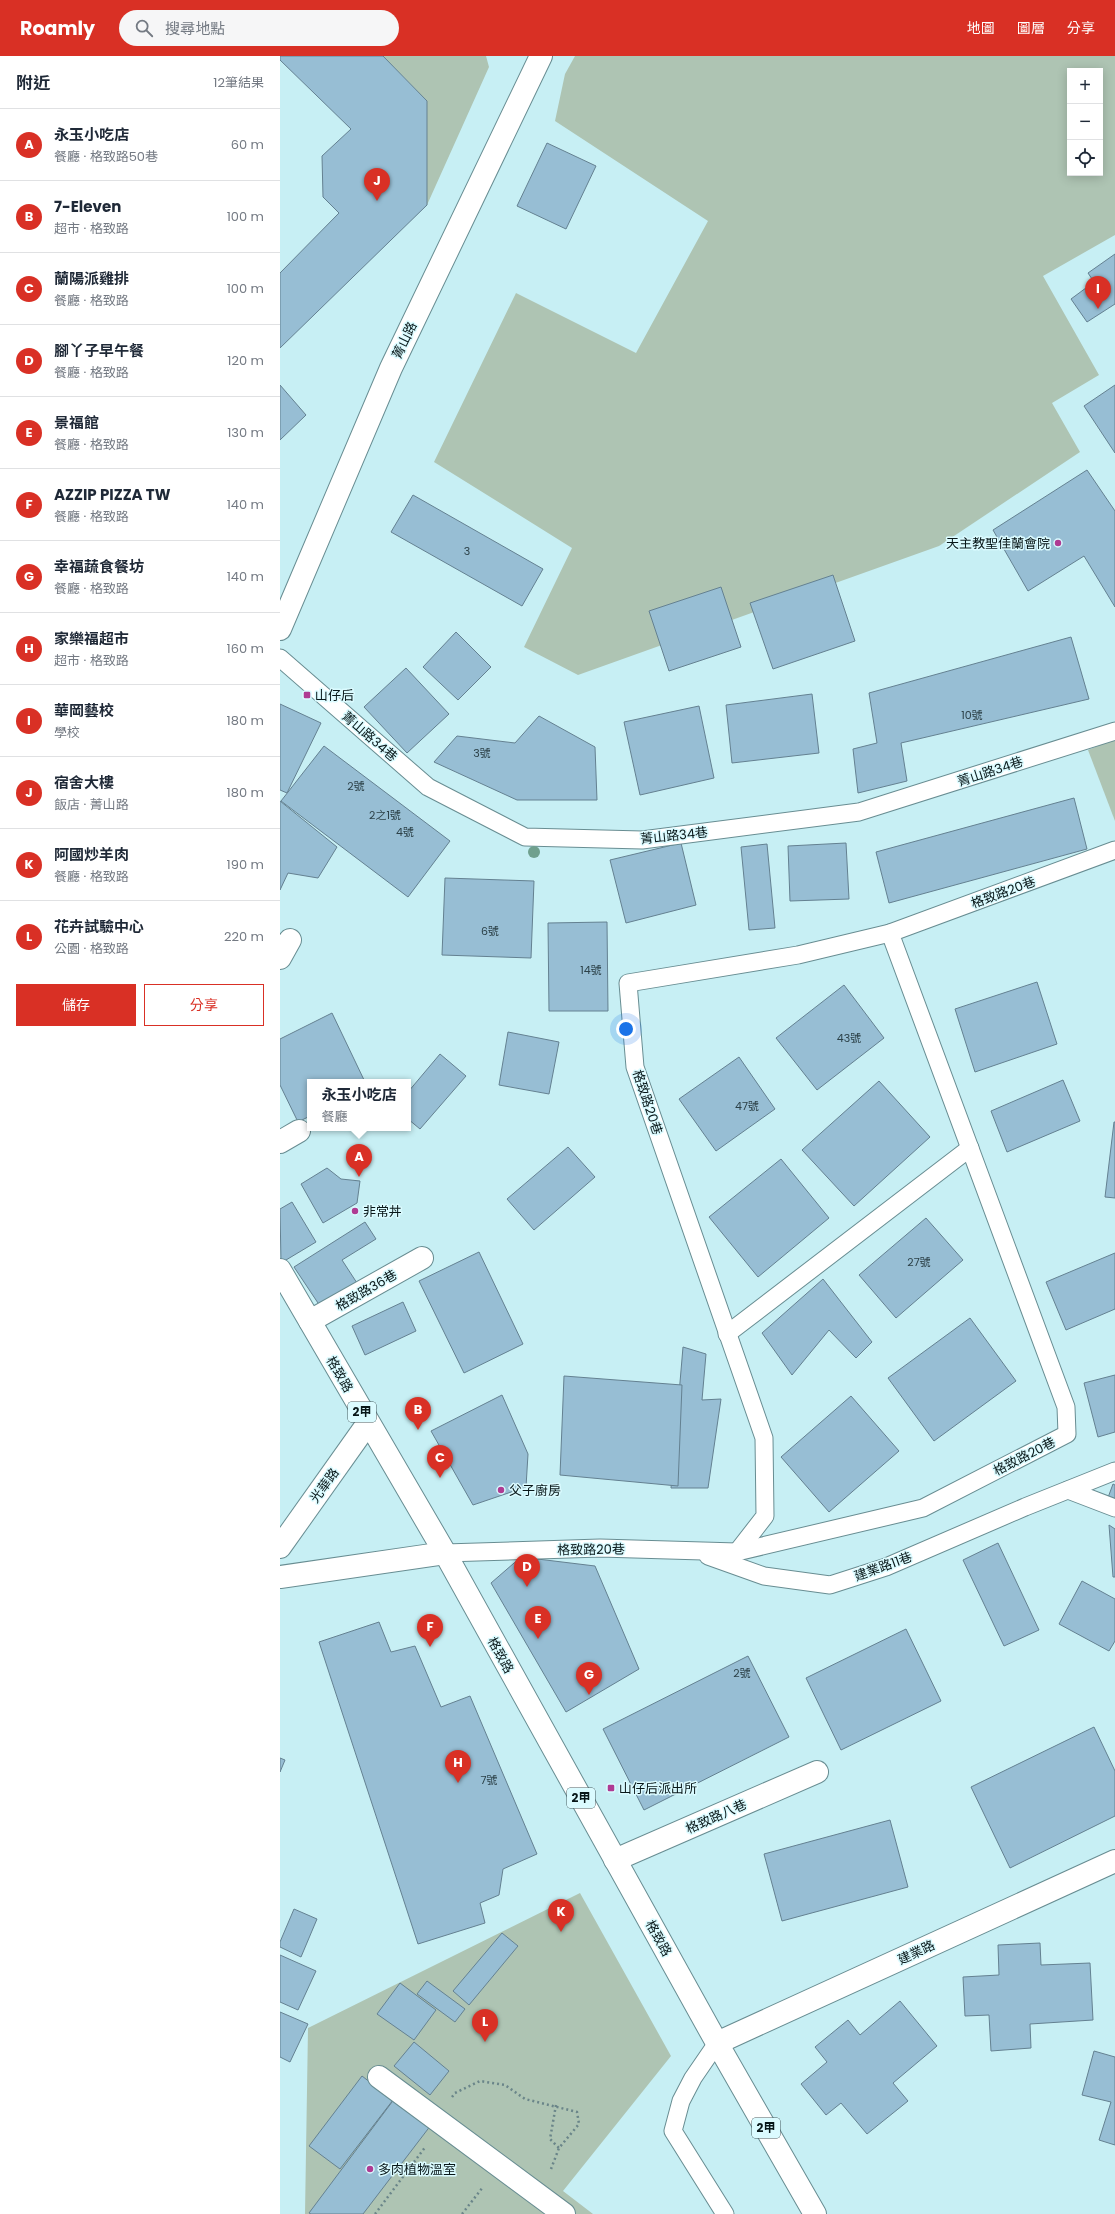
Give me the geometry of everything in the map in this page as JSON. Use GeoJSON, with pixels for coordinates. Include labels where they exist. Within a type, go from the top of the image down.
{"type":"FeatureCollection","features":[{"type":"Feature","properties":{"kind":"street","name":"菁山路"},"geometry":{"type":"LineString","coordinates":[[280,629],[390,368],[541,56]]}},
{"type":"Feature","properties":{"kind":"street"},"geometry":{"type":"LineString","coordinates":[[280,1142],[299,1131]]}},
{"type":"Feature","properties":{"kind":"street","name":"格致路36巷"},"geometry":{"type":"LineString","coordinates":[[310,1322],[422,1258]]}},
{"type":"Feature","properties":{"kind":"street","name":"格致路"},"geometry":{"type":"LineString","coordinates":[[280,1270],[445,1553],[717,2043]]}},
{"type":"Feature","properties":{"kind":"street","name":"光華路"},"geometry":{"type":"LineString","coordinates":[[280,1546],[368,1423]]}},
{"type":"Feature","properties":{"kind":"street"},"geometry":{"type":"LineString","coordinates":[[280,1577],[445,1553]]}},
{"type":"Feature","properties":{"kind":"street","name":"格致路八巷"},"geometry":{"type":"LineString","coordinates":[[615,1860],[817,1772]]}},
{"type":"Feature","properties":{"kind":"street","name":"建業路"},"geometry":{"type":"LineString","coordinates":[[717,2043],[1115,1861]]}},
{"type":"Feature","properties":{"kind":"street","name":"2甲"},"geometry":{"type":"LineString","coordinates":[[717,2043],[815,2214]]}},
{"type":"Feature","properties":{"kind":"street"},"geometry":{"type":"LineString","coordinates":[[379,2077],[564,2214]]}},
{"type":"Feature","properties":{"kind":"lane","name":"菁山路34巷"},"geometry":{"type":"LineString","coordinates":[[280,658],[428,787],[525,837],[642,840],[859,812],[1115,731]]}},
{"type":"Feature","properties":{"kind":"lane","name":"格致路20巷"},"geometry":{"type":"LineString","coordinates":[[738,1552],[765,1516],[764,1438],[635,1067],[628,983],[798,955],[890,933],[1115,850]]}},
{"type":"Feature","properties":{"kind":"lane","name":"格致路20巷"},"geometry":{"type":"LineString","coordinates":[[445,1553],[600,1548],[738,1552],[923,1508],[1067,1434],[1066,1407],[890,933]]}},
{"type":"Feature","properties":{"kind":"lane"},"geometry":{"type":"LineString","coordinates":[[727,1334],[970,1148]]}},
{"type":"Feature","properties":{"kind":"lane","name":"建業路11巷"},"geometry":{"type":"LineString","coordinates":[[690,1550],[764,1576],[830,1585],[886,1567],[1115,1471]]}},
{"type":"Feature","properties":{"kind":"lane"},"geometry":{"type":"LineString","coordinates":[[1068,1490],[1115,1508]]}},
{"type":"Feature","properties":{"kind":"lane"},"geometry":{"type":"LineString","coordinates":[[717,2043],[693,2078],[680,2101],[673,2131],[725,2214]]}},
{"type":"Feature","properties":{"kind":"path"},"geometry":{"type":"LineString","coordinates":[[375,2214],[439,2121],[455,2093],[480,2081],[505,2085],[525,2099],[556,2105],[577,2112],[579,2124],[559,2148],[552,2169],[535,2192]]}},
{"type":"Feature","properties":{"kind":"path"},"geometry":{"type":"LineString","coordinates":[[556,2105],[550,2139],[559,2148]]}},
{"type":"Feature","properties":{"kind":"path"},"geometry":{"type":"LineString","coordinates":[[462,2214],[500,2167]]}},
{"type":"Feature","properties":{"kind":"green space"},"geometry":{"type":"Polygon","coordinates":[[[383,56],[486,56],[489,67],[427,205],[427,101],[383,56]]]}},
{"type":"Feature","properties":{"kind":"green space"},"geometry":{"type":"Polygon","coordinates":[[[575,56],[1115,56],[1115,235],[1043,276],[1099,375],[1052,403],[1080,452],[939,546],[578,675],[524,647],[572,548],[434,462],[516,293],[636,353],[708,221],[555,121],[565,74],[575,56]]]}},
{"type":"Feature","properties":{"kind":"green space"},"geometry":{"type":"Polygon","coordinates":[[[1115,739],[1115,821],[1088,750],[1115,739]]]}},
{"type":"Feature","properties":{"kind":"green space"},"geometry":{"type":"Polygon","coordinates":[[[580,1893],[671,2056],[563,2191],[593,2214],[305,2214],[308,2028],[580,1893]]]}},
{"type":"Feature","properties":{"kind":"building"},"geometry":{"type":"Polygon","coordinates":[[[280,56],[383,56],[427,101],[427,205],[280,348],[280,273],[339,213],[323,197],[322,156],[351,129],[280,60],[280,56]]]}},
{"type":"Feature","properties":{"kind":"building"},"geometry":{"type":"Polygon","coordinates":[[[547,143],[596,166],[566,229],[517,206],[547,143]]]}},
{"type":"Feature","properties":{"kind":"building"},"geometry":{"type":"Polygon","coordinates":[[[1115,254],[1115,304],[1087,322],[1071,299],[1094,282],[1088,273],[1115,254]]]}},
{"type":"Feature","properties":{"kind":"building"},"geometry":{"type":"Polygon","coordinates":[[[280,385],[306,415],[280,440],[280,385]]]}},
{"type":"Feature","properties":{"kind":"building"},"geometry":{"type":"Polygon","coordinates":[[[1115,385],[1115,453],[1084,406],[1115,385]]]}},
{"type":"Feature","properties":{"kind":"building","name":"天主教聖佳蘭會院"},"geometry":{"type":"Polygon","coordinates":[[[1087,470],[1115,511],[1115,607],[1084,556],[1028,591],[993,530],[1087,470]]]}},
{"type":"Feature","properties":{"kind":"building"},"geometry":{"type":"Polygon","coordinates":[[[413,495],[543,569],[522,606],[391,532],[413,495]]]}},
{"type":"Feature","properties":{"kind":"building"},"geometry":{"type":"Polygon","coordinates":[[[833,575],[855,641],[773,669],[750,603],[833,575]]]}},
{"type":"Feature","properties":{"kind":"building"},"geometry":{"type":"Polygon","coordinates":[[[721,587],[741,647],[669,671],[649,611],[721,587]]]}},
{"type":"Feature","properties":{"kind":"building"},"geometry":{"type":"Polygon","coordinates":[[[456,632],[491,667],[458,700],[423,667],[456,632]]]}},
{"type":"Feature","properties":{"kind":"building"},"geometry":{"type":"Polygon","coordinates":[[[1071,637],[1089,699],[901,743],[907,781],[858,793],[853,749],[877,743],[869,693],[1071,637]]]}},
{"type":"Feature","properties":{"kind":"building"},"geometry":{"type":"Polygon","coordinates":[[[406,668],[449,714],[407,753],[364,707],[406,668]]]}},
{"type":"Feature","properties":{"kind":"building"},"geometry":{"type":"Polygon","coordinates":[[[812,694],[819,753],[732,763],[726,705],[812,694]]]}},
{"type":"Feature","properties":{"kind":"building"},"geometry":{"type":"Polygon","coordinates":[[[280,704],[321,723],[287,793],[280,790],[280,704]]]}},
{"type":"Feature","properties":{"kind":"building"},"geometry":{"type":"Polygon","coordinates":[[[699,706],[714,778],[640,795],[624,722],[699,706]]]}},
{"type":"Feature","properties":{"kind":"building"},"geometry":{"type":"Polygon","coordinates":[[[539,716],[595,747],[597,800],[517,800],[434,762],[457,736],[515,743],[539,716]]]}},
{"type":"Feature","properties":{"kind":"building"},"geometry":{"type":"Polygon","coordinates":[[[324,746],[450,841],[408,897],[281,801],[324,746]]]}},
{"type":"Feature","properties":{"kind":"building"},"geometry":{"type":"Polygon","coordinates":[[[1074,798],[1087,849],[889,903],[876,852],[1074,798]]]}},
{"type":"Feature","properties":{"kind":"building"},"geometry":{"type":"Polygon","coordinates":[[[280,801],[337,847],[318,878],[288,873],[280,890],[280,801]]]}},
{"type":"Feature","properties":{"kind":"building"},"geometry":{"type":"Polygon","coordinates":[[[681,843],[696,905],[626,923],[610,860],[681,843]]]}},
{"type":"Feature","properties":{"kind":"building"},"geometry":{"type":"Polygon","coordinates":[[[846,843],[849,899],[790,901],[788,846],[846,843]]]}},
{"type":"Feature","properties":{"kind":"building"},"geometry":{"type":"Polygon","coordinates":[[[767,844],[775,928],[749,930],[741,847],[767,844]]]}},
{"type":"Feature","properties":{"kind":"building"},"geometry":{"type":"Polygon","coordinates":[[[445,878],[534,881],[531,958],[442,955],[445,878]]]}},
{"type":"Feature","properties":{"kind":"building"},"geometry":{"type":"Polygon","coordinates":[[[607,922],[608,1011],[549,1011],[548,923],[607,922]]]}},
{"type":"Feature","properties":{"kind":"building"},"geometry":{"type":"Polygon","coordinates":[[[1037,982],[1057,1044],[975,1072],[955,1009],[1037,982]]]}},
{"type":"Feature","properties":{"kind":"building"},"geometry":{"type":"Polygon","coordinates":[[[844,985],[884,1038],[817,1090],[776,1038],[844,985]]]}},
{"type":"Feature","properties":{"kind":"building"},"geometry":{"type":"Polygon","coordinates":[[[332,1013],[364,1079],[307,1079],[307,1118],[298,1122],[280,1085],[280,1039],[332,1013]]]}},
{"type":"Feature","properties":{"kind":"building"},"geometry":{"type":"Polygon","coordinates":[[[508,1032],[559,1042],[549,1094],[499,1085],[508,1032]]]}},
{"type":"Feature","properties":{"kind":"building"},"geometry":{"type":"Polygon","coordinates":[[[440,1054],[466,1076],[420,1129],[411,1122],[411,1088],[440,1054]]]}},
{"type":"Feature","properties":{"kind":"building"},"geometry":{"type":"Polygon","coordinates":[[[739,1057],[775,1109],[716,1151],[679,1099],[739,1057]]]}},
{"type":"Feature","properties":{"kind":"building"},"geometry":{"type":"Polygon","coordinates":[[[1063,1080],[1080,1121],[1007,1152],[991,1111],[1063,1080]]]}},
{"type":"Feature","properties":{"kind":"building"},"geometry":{"type":"Polygon","coordinates":[[[879,1081],[930,1137],[854,1206],[802,1150],[879,1081]]]}},
{"type":"Feature","properties":{"kind":"building"},"geometry":{"type":"Polygon","coordinates":[[[1115,1122],[1115,1198],[1105,1197],[1115,1122]]]}},
{"type":"Feature","properties":{"kind":"building"},"geometry":{"type":"Polygon","coordinates":[[[568,1147],[595,1177],[534,1230],[507,1199],[568,1147]]]}},
{"type":"Feature","properties":{"kind":"building"},"geometry":{"type":"Polygon","coordinates":[[[781,1159],[829,1218],[758,1277],[709,1217],[781,1159]]]}},
{"type":"Feature","properties":{"kind":"building"},"geometry":{"type":"Polygon","coordinates":[[[327,1168],[341,1179],[360,1181],[357,1203],[323,1223],[301,1184],[327,1168]]]}},
{"type":"Feature","properties":{"kind":"building"},"geometry":{"type":"Polygon","coordinates":[[[292,1202],[316,1242],[281,1263],[280,1209],[292,1202]]]}},
{"type":"Feature","properties":{"kind":"building"},"geometry":{"type":"Polygon","coordinates":[[[926,1218],[963,1260],[896,1318],[859,1275],[926,1218]]]}},
{"type":"Feature","properties":{"kind":"building"},"geometry":{"type":"Polygon","coordinates":[[[365,1222],[376,1239],[342,1260],[357,1283],[320,1306],[294,1267],[365,1222]]]}},
{"type":"Feature","properties":{"kind":"building"},"geometry":{"type":"Polygon","coordinates":[[[479,1252],[523,1344],[464,1373],[419,1281],[479,1252]]]}},
{"type":"Feature","properties":{"kind":"building"},"geometry":{"type":"Polygon","coordinates":[[[1115,1253],[1115,1309],[1066,1330],[1046,1282],[1115,1253]]]}},
{"type":"Feature","properties":{"kind":"building"},"geometry":{"type":"Polygon","coordinates":[[[823,1279],[872,1342],[856,1358],[829,1330],[792,1375],[762,1333],[823,1279]]]}},
{"type":"Feature","properties":{"kind":"building"},"geometry":{"type":"Polygon","coordinates":[[[403,1302],[416,1331],[365,1355],[352,1326],[403,1302]]]}},
{"type":"Feature","properties":{"kind":"building"},"geometry":{"type":"Polygon","coordinates":[[[970,1318],[1016,1381],[934,1441],[888,1378],[970,1318]]]}},
{"type":"Feature","properties":{"kind":"building"},"geometry":{"type":"Polygon","coordinates":[[[683,1347],[706,1354],[702,1400],[721,1399],[708,1488],[671,1488],[683,1347]]]}},
{"type":"Feature","properties":{"kind":"building"},"geometry":{"type":"Polygon","coordinates":[[[1115,1375],[1115,1432],[1098,1437],[1084,1383],[1115,1375]]]}},
{"type":"Feature","properties":{"kind":"building"},"geometry":{"type":"Polygon","coordinates":[[[564,1376],[682,1385],[678,1486],[560,1475],[564,1376]]]}},
{"type":"Feature","properties":{"kind":"building"},"geometry":{"type":"Polygon","coordinates":[[[502,1395],[528,1454],[526,1487],[473,1505],[431,1431],[502,1395]]]}},
{"type":"Feature","properties":{"kind":"building"},"geometry":{"type":"Polygon","coordinates":[[[851,1396],[899,1451],[829,1512],[781,1457],[851,1396]]]}},
{"type":"Feature","properties":{"kind":"building"},"geometry":{"type":"Polygon","coordinates":[[[1113,1484],[1115,1485],[1115,1507],[1106,1503],[1113,1484]]]}},
{"type":"Feature","properties":{"kind":"building"},"geometry":{"type":"Polygon","coordinates":[[[1109,1525],[1115,1529],[1115,1577],[1113,1577],[1109,1525]]]}},
{"type":"Feature","properties":{"kind":"building"},"geometry":{"type":"Polygon","coordinates":[[[998,1543],[1039,1630],[1004,1646],[963,1560],[998,1543]]]}},
{"type":"Feature","properties":{"kind":"building"},"geometry":{"type":"Polygon","coordinates":[[[521,1557],[595,1566],[639,1669],[566,1712],[491,1583],[521,1557]]]}},
{"type":"Feature","properties":{"kind":"building"},"geometry":{"type":"Polygon","coordinates":[[[1082,1581],[1115,1599],[1115,1641],[1109,1651],[1059,1624],[1082,1581]]]}},
{"type":"Feature","properties":{"kind":"building"},"geometry":{"type":"Polygon","coordinates":[[[379,1622],[391,1652],[415,1646],[441,1707],[470,1696],[537,1854],[503,1869],[499,1895],[480,1903],[485,1923],[418,1944],[319,1642],[379,1622]]]}},
{"type":"Feature","properties":{"kind":"building"},"geometry":{"type":"Polygon","coordinates":[[[906,1629],[941,1701],[841,1750],[806,1678],[906,1629]]]}},
{"type":"Feature","properties":{"kind":"building"},"geometry":{"type":"Polygon","coordinates":[[[748,1656],[789,1737],[644,1810],[603,1729],[748,1656]]]}},
{"type":"Feature","properties":{"kind":"building"},"geometry":{"type":"Polygon","coordinates":[[[1094,1727],[1115,1771],[1115,1816],[1010,1868],[971,1787],[1094,1727]]]}},
{"type":"Feature","properties":{"kind":"building"},"geometry":{"type":"Polygon","coordinates":[[[280,1758],[285,1760],[280,1772],[280,1758]]]}},
{"type":"Feature","properties":{"kind":"building"},"geometry":{"type":"Polygon","coordinates":[[[890,1820],[908,1887],[782,1921],[764,1854],[890,1820]]]}},
{"type":"Feature","properties":{"kind":"building"},"geometry":{"type":"Polygon","coordinates":[[[294,1909],[317,1919],[301,1957],[280,1947],[280,1942],[294,1909]]]}},
{"type":"Feature","properties":{"kind":"building"},"geometry":{"type":"Polygon","coordinates":[[[502,1933],[518,1946],[469,2005],[453,1991],[502,1933]]]}},
{"type":"Feature","properties":{"kind":"building"},"geometry":{"type":"Polygon","coordinates":[[[1040,1943],[1041,1965],[1090,1963],[1093,2020],[1030,2024],[1031,2048],[991,2051],[989,2015],[965,2016],[963,1977],[999,1975],[998,1945],[1040,1943]]]}},
{"type":"Feature","properties":{"kind":"building"},"geometry":{"type":"Polygon","coordinates":[[[280,1955],[316,1971],[298,2010],[280,2002],[280,1955]]]}},
{"type":"Feature","properties":{"kind":"building"},"geometry":{"type":"Polygon","coordinates":[[[427,1981],[465,2009],[455,2022],[417,1994],[427,1981]]]}},
{"type":"Feature","properties":{"kind":"building"},"geometry":{"type":"Polygon","coordinates":[[[400,1983],[436,2010],[414,2040],[377,2014],[400,1983]]]}},
{"type":"Feature","properties":{"kind":"building"},"geometry":{"type":"Polygon","coordinates":[[[900,2001],[937,2046],[893,2083],[908,2101],[867,2134],[841,2103],[826,2115],[801,2084],[827,2062],[815,2047],[848,2020],[860,2035],[900,2001]]]}},
{"type":"Feature","properties":{"kind":"building"},"geometry":{"type":"Polygon","coordinates":[[[280,2012],[308,2024],[290,2062],[280,2057],[280,2012]]]}},
{"type":"Feature","properties":{"kind":"building"},"geometry":{"type":"Polygon","coordinates":[[[414,2042],[449,2071],[430,2095],[394,2066],[414,2042]]]}},
{"type":"Feature","properties":{"kind":"building"},"geometry":{"type":"Polygon","coordinates":[[[1094,2051],[1115,2057],[1115,2145],[1099,2140],[1111,2102],[1082,2095],[1094,2051]]]}},
{"type":"Feature","properties":{"kind":"building"},"geometry":{"type":"Polygon","coordinates":[[[362,2076],[393,2100],[340,2169],[309,2146],[362,2076]]]}},
{"type":"Feature","properties":{"kind":"building","name":"多肉植物溫室"},"geometry":{"type":"Polygon","coordinates":[[[395,2098],[431,2125],[363,2214],[309,2213],[395,2098]]]}},
{"type":"Feature","properties":{"kind":"place","name":"宿舍大樓"},"geometry":{"type":"Point","coordinates":[377,201]}},
{"type":"Feature","properties":{"kind":"place","name":"華岡藝校"},"geometry":{"type":"Point","coordinates":[1098,309]}},
{"type":"Feature","properties":{"kind":"place","name":"天主教聖佳蘭會院"},"geometry":{"type":"Point","coordinates":[1058,543]}},
{"type":"Feature","properties":{"kind":"place","name":"山仔后"},"geometry":{"type":"Point","coordinates":[307,695]}},
{"type":"Feature","properties":{"kind":"place","name":"永玉小吃店"},"geometry":{"type":"Point","coordinates":[359,1177]}},
{"type":"Feature","properties":{"kind":"place","name":"非常丼"},"geometry":{"type":"Point","coordinates":[355,1211]}},
{"type":"Feature","properties":{"kind":"place","name":"7-Eleven"},"geometry":{"type":"Point","coordinates":[418,1430]}},
{"type":"Feature","properties":{"kind":"place","name":"蘭陽派雞排"},"geometry":{"type":"Point","coordinates":[440,1478]}},
{"type":"Feature","properties":{"kind":"place","name":"父子廚房"},"geometry":{"type":"Point","coordinates":[501,1490]}},
{"type":"Feature","properties":{"kind":"place","name":"腳丫子早午餐"},"geometry":{"type":"Point","coordinates":[527,1587]}},
{"type":"Feature","properties":{"kind":"place","name":"景福館"},"geometry":{"type":"Point","coordinates":[538,1639]}},
{"type":"Feature","properties":{"kind":"place","name":"AZZIP PIZZA TW"},"geometry":{"type":"Point","coordinates":[430,1647]}},
{"type":"Feature","properties":{"kind":"place","name":"幸福蔬食餐坊"},"geometry":{"type":"Point","coordinates":[589,1695]}},
{"type":"Feature","properties":{"kind":"place","name":"家樂福超市"},"geometry":{"type":"Point","coordinates":[458,1783]}},
{"type":"Feature","properties":{"kind":"place","name":"山仔后派出所"},"geometry":{"type":"Point","coordinates":[611,1788]}},
{"type":"Feature","properties":{"kind":"place","name":"阿國炒羊肉"},"geometry":{"type":"Point","coordinates":[561,1932]}},
{"type":"Feature","properties":{"kind":"place","name":"花卉試驗中心"},"geometry":{"type":"Point","coordinates":[485,2042]}},
{"type":"Feature","properties":{"kind":"place","name":"多肉植物溫室"},"geometry":{"type":"Point","coordinates":[370,2169]}}]}
